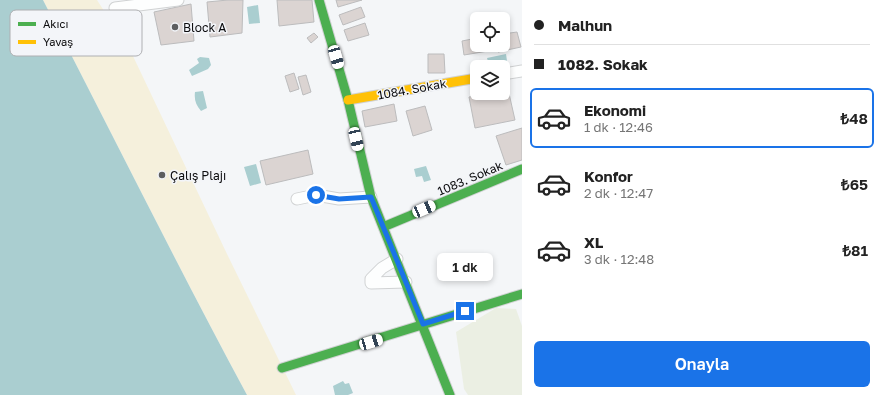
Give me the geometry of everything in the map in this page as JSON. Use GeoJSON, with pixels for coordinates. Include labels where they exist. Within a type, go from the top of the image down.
{"type":"FeatureCollection","features":[{"type":"Feature","properties":{"kind":"street"},"geometry":{"type":"LineString","coordinates":[[115,8],[178,0]]}},
{"type":"Feature","properties":{"kind":"street"},"geometry":{"type":"LineString","coordinates":[[319,0],[348,100],[371,197],[423,324],[450,395]]}},
{"type":"Feature","properties":{"kind":"street"},"geometry":{"type":"LineString","coordinates":[[510,73],[522,70]]}},
{"type":"Feature","properties":{"kind":"street","name":"1084. Sokak"},"geometry":{"type":"LineString","coordinates":[[348,100],[470,79]]}},
{"type":"Feature","properties":{"kind":"street","name":"1083. Sokak"},"geometry":{"type":"LineString","coordinates":[[383,227],[522,169]]}},
{"type":"Feature","properties":{"kind":"street"},"geometry":{"type":"LineString","coordinates":[[297,199],[316,195],[339,199],[371,197]]}},
{"type":"Feature","properties":{"kind":"street"},"geometry":{"type":"LineString","coordinates":[[397,259],[382,268],[371,279],[371,283],[406,282]]}},
{"type":"Feature","properties":{"kind":"street"},"geometry":{"type":"LineString","coordinates":[[282,368],[522,294]]}},
{"type":"Feature","properties":{"kind":"shaded area"},"geometry":{"type":"Polygon","coordinates":[[[496,308],[516,309],[522,326],[522,395],[468,395],[464,389],[456,332],[496,308]]]}},
{"type":"Feature","properties":{"kind":"sand","name":"Çalış Plajı"},"geometry":{"type":"Polygon","coordinates":[[[43,0],[97,0],[103,10],[48,10],[43,0]]]}},
{"type":"Feature","properties":{"kind":"sand","name":"Çalış Plajı"},"geometry":{"type":"Polygon","coordinates":[[[72,56],[133,56],[296,395],[247,395],[72,56]]]}},
{"type":"Feature","properties":{"kind":"water"},"geometry":{"type":"Polygon","coordinates":[[[0,0],[43,0],[48,10],[10,10],[10,56],[72,56],[247,395],[0,395],[0,0]]]}},
{"type":"Feature","properties":{"kind":"water"},"geometry":{"type":"Polygon","coordinates":[[[258,5],[260,23],[249,24],[247,7],[258,5]]]}},
{"type":"Feature","properties":{"kind":"water"},"geometry":{"type":"Polygon","coordinates":[[[506,54],[507,60],[488,60],[487,58],[506,54]]]}},
{"type":"Feature","properties":{"kind":"water"},"geometry":{"type":"Polygon","coordinates":[[[200,57],[209,58],[211,65],[208,69],[192,76],[189,70],[199,63],[197,59],[200,57]]]}},
{"type":"Feature","properties":{"kind":"water"},"geometry":{"type":"Polygon","coordinates":[[[203,91],[207,108],[201,111],[196,102],[195,92],[203,91]]]}},
{"type":"Feature","properties":{"kind":"water"},"geometry":{"type":"Polygon","coordinates":[[[256,164],[261,183],[250,186],[244,167],[256,164]]]}},
{"type":"Feature","properties":{"kind":"water"},"geometry":{"type":"Polygon","coordinates":[[[426,166],[431,180],[424,182],[422,176],[416,177],[414,169],[426,166]]]}},
{"type":"Feature","properties":{"kind":"water"},"geometry":{"type":"Polygon","coordinates":[[[343,381],[345,384],[349,383],[353,393],[348,395],[335,395],[333,386],[343,381]]]}},
{"type":"Feature","properties":{"kind":"building"},"geometry":{"type":"Polygon","coordinates":[[[243,0],[242,33],[210,37],[207,2],[243,0]]]}},
{"type":"Feature","properties":{"kind":"building"},"geometry":{"type":"Polygon","coordinates":[[[277,0],[312,0],[314,22],[279,26],[277,0]]]}},
{"type":"Feature","properties":{"kind":"building"},"geometry":{"type":"Polygon","coordinates":[[[336,0],[362,0],[338,7],[336,0]]]}},
{"type":"Feature","properties":{"kind":"building","name":"Block A"},"geometry":{"type":"Polygon","coordinates":[[[191,4],[194,41],[161,45],[154,12],[191,4]]]}},
{"type":"Feature","properties":{"kind":"building"},"geometry":{"type":"Polygon","coordinates":[[[361,7],[365,17],[343,25],[339,15],[361,7]]]}},
{"type":"Feature","properties":{"kind":"building"},"geometry":{"type":"Polygon","coordinates":[[[365,23],[369,35],[348,41],[344,30],[365,23]]]}},
{"type":"Feature","properties":{"kind":"building"},"geometry":{"type":"Polygon","coordinates":[[[517,32],[521,47],[510,49],[510,33],[517,32]]]}},
{"type":"Feature","properties":{"kind":"building"},"geometry":{"type":"Polygon","coordinates":[[[314,33],[318,37],[311,43],[307,38],[314,33]]]}},
{"type":"Feature","properties":{"kind":"building"},"geometry":{"type":"Polygon","coordinates":[[[470,39],[470,52],[482,52],[464,55],[462,41],[470,39]]]}},
{"type":"Feature","properties":{"kind":"building"},"geometry":{"type":"Polygon","coordinates":[[[428,54],[444,54],[445,73],[428,73],[428,54]]]}},
{"type":"Feature","properties":{"kind":"building"},"geometry":{"type":"Polygon","coordinates":[[[294,73],[299,89],[290,92],[285,76],[294,73]]]}},
{"type":"Feature","properties":{"kind":"building"},"geometry":{"type":"Polygon","coordinates":[[[306,75],[311,92],[303,95],[298,77],[306,75]]]}},
{"type":"Feature","properties":{"kind":"building"},"geometry":{"type":"Polygon","coordinates":[[[469,97],[470,100],[510,100],[510,98],[515,120],[475,128],[469,97]]]}},
{"type":"Feature","properties":{"kind":"building"},"geometry":{"type":"Polygon","coordinates":[[[394,104],[397,121],[365,127],[362,111],[394,104]]]}},
{"type":"Feature","properties":{"kind":"building"},"geometry":{"type":"Polygon","coordinates":[[[425,106],[432,130],[413,136],[406,111],[425,106]]]}},
{"type":"Feature","properties":{"kind":"building"},"geometry":{"type":"Polygon","coordinates":[[[522,128],[522,160],[506,165],[496,136],[522,128]]]}},
{"type":"Feature","properties":{"kind":"building"},"geometry":{"type":"Polygon","coordinates":[[[308,150],[313,174],[266,185],[260,161],[308,150]]]}},
{"type":"Feature","properties":{"kind":"traffic: fast"},"geometry":{"type":"LineString","coordinates":[[319,0],[348,100],[371,197],[450,395]]}},
{"type":"Feature","properties":{"kind":"traffic: fast"},"geometry":{"type":"LineString","coordinates":[[383,227],[522,169]]}},
{"type":"Feature","properties":{"kind":"traffic: fast"},"geometry":{"type":"LineString","coordinates":[[282,368],[522,294]]}},
{"type":"Feature","properties":{"kind":"traffic: slow"},"geometry":{"type":"LineString","coordinates":[[348,100],[470,79]]}},
{"type":"Feature","properties":{"kind":"place","name":"Block A"},"geometry":{"type":"Point","coordinates":[175,27]}},
{"type":"Feature","properties":{"kind":"place","name":"Çalış Plajı"},"geometry":{"type":"Point","coordinates":[162,175]}},
{"type":"Feature","properties":{"kind":"route"},"geometry":{"type":"LineString","coordinates":[[316,195],[339,199],[371,197],[423,324],[465,311]]}}]}
